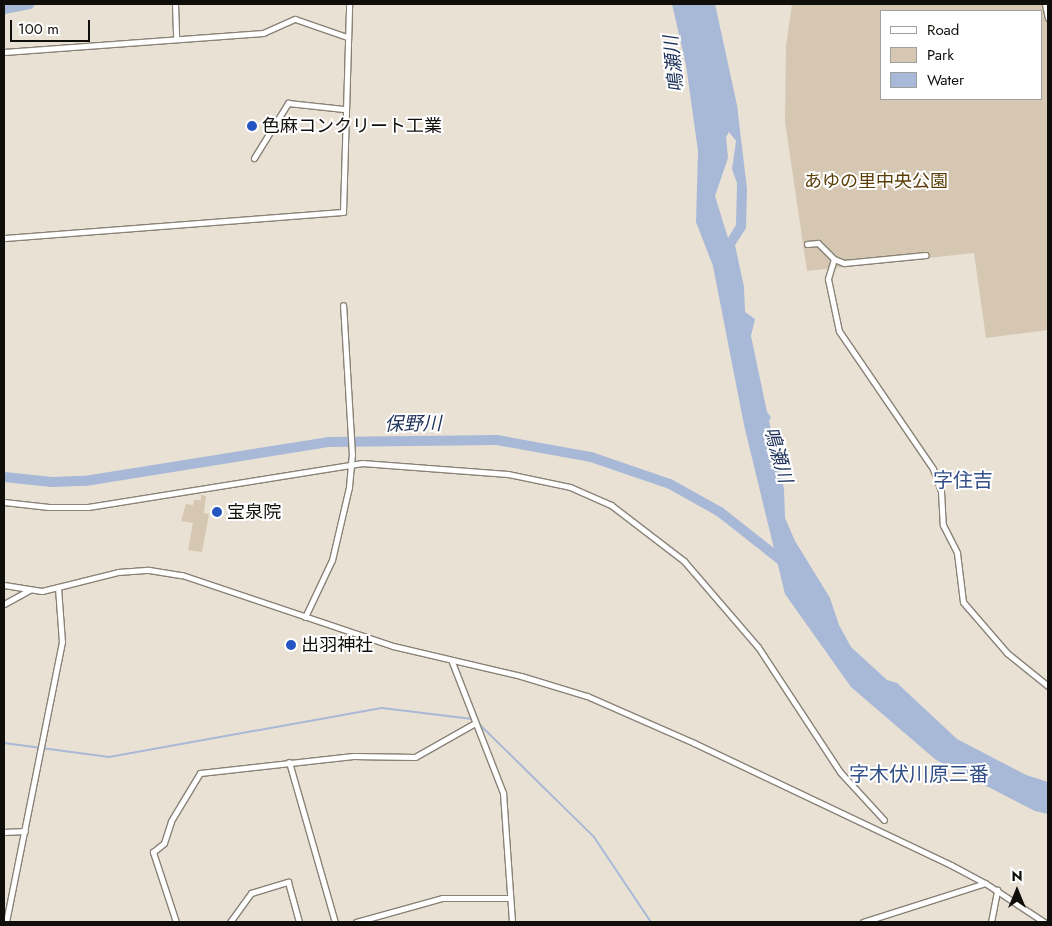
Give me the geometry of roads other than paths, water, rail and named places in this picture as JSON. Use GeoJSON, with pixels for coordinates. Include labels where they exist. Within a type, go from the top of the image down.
{"type":"FeatureCollection","features":[{"type":"Feature","properties":{"kind":"street"},"geometry":{"type":"LineString","coordinates":[[175,4],[176,39]]}},
{"type":"Feature","properties":{"kind":"street"},"geometry":{"type":"LineString","coordinates":[[4,238],[343,212],[344,109],[349,4]]}},
{"type":"Feature","properties":{"kind":"street"},"geometry":{"type":"LineString","coordinates":[[1045,4],[1048,18]]}},
{"type":"Feature","properties":{"kind":"street"},"geometry":{"type":"LineString","coordinates":[[4,52],[269,32],[295,19],[347,37]]}},
{"type":"Feature","properties":{"kind":"street"},"geometry":{"type":"LineString","coordinates":[[254,158],[288,103],[344,109]]}},
{"type":"Feature","properties":{"kind":"street"},"geometry":{"type":"LineString","coordinates":[[807,244],[818,243],[834,259],[851,264],[926,255]]}},
{"type":"Feature","properties":{"kind":"street"},"geometry":{"type":"LineString","coordinates":[[834,259],[828,279],[839,331],[936,475],[941,492],[943,525],[957,552],[963,602],[1007,653],[1048,686]]}},
{"type":"Feature","properties":{"kind":"street"},"geometry":{"type":"LineString","coordinates":[[306,617],[332,560],[347,505],[352,455],[343,305]]}},
{"type":"Feature","properties":{"kind":"street"},"geometry":{"type":"LineString","coordinates":[[4,502],[49,507],[88,507],[351,465],[424,467],[535,478],[570,487],[624,514],[684,561],[758,647],[840,772],[884,820]]}},
{"type":"Feature","properties":{"kind":"street"},"geometry":{"type":"LineString","coordinates":[[4,585],[29,590],[58,587],[118,572],[149,570],[182,575],[393,646],[452,662],[521,676],[588,696],[707,749],[985,882],[1044,922]]}},
{"type":"Feature","properties":{"kind":"street"},"geometry":{"type":"LineString","coordinates":[[6,922],[42,750],[62,642],[58,587]]}},
{"type":"Feature","properties":{"kind":"street"},"geometry":{"type":"LineString","coordinates":[[4,604],[29,590]]}},
{"type":"Feature","properties":{"kind":"street"},"geometry":{"type":"LineString","coordinates":[[452,662],[503,793],[512,922]]}},
{"type":"Feature","properties":{"kind":"street"},"geometry":{"type":"LineString","coordinates":[[176,922],[153,852],[164,843],[171,821],[200,773],[354,756],[415,757],[475,723]]}},
{"type":"Feature","properties":{"kind":"street"},"geometry":{"type":"LineString","coordinates":[[289,762],[335,922]]}},
{"type":"Feature","properties":{"kind":"street"},"geometry":{"type":"LineString","coordinates":[[4,832],[25,831]]}},
{"type":"Feature","properties":{"kind":"street"},"geometry":{"type":"LineString","coordinates":[[230,922],[251,893],[288,882],[299,922]]}},
{"type":"Feature","properties":{"kind":"street"},"geometry":{"type":"LineString","coordinates":[[863,922],[985,882]]}},
{"type":"Feature","properties":{"kind":"street"},"geometry":{"type":"LineString","coordinates":[[991,922],[997,890]]}},
{"type":"Feature","properties":{"kind":"street"},"geometry":{"type":"LineString","coordinates":[[356,922],[442,898],[510,898]]}},
{"type":"Feature","properties":{"kind":"water"},"geometry":{"type":"Polygon","coordinates":[[[672,4],[715,4],[737,105],[747,189],[746,228],[735,245],[744,287],[745,312],[755,319],[751,336],[767,412],[771,417],[769,421],[784,489],[785,518],[795,541],[830,598],[839,625],[851,647],[887,680],[897,683],[957,739],[1026,775],[1048,782],[1048,814],[1035,811],[936,760],[851,687],[785,594],[744,425],[713,266],[696,222],[698,151],[686,65],[672,4]],[[729,132],[726,137],[728,158],[715,196],[728,238],[736,225],[737,183],[732,169],[736,141],[729,132]]]}},
{"type":"Feature","properties":{"kind":"waterway"},"geometry":{"type":"LineString","coordinates":[[4,9],[30,4]]}},
{"type":"Feature","properties":{"kind":"waterway","name":"保野川"},"geometry":{"type":"LineString","coordinates":[[4,477],[52,482],[85,481],[328,442],[497,440],[591,457],[670,484],[720,512],[786,564]]}},
{"type":"Feature","properties":{"kind":"waterway"},"geometry":{"type":"LineString","coordinates":[[4,743],[109,757],[382,708],[472,719]]}},
{"type":"Feature","properties":{"kind":"waterway"},"geometry":{"type":"LineString","coordinates":[[476,721],[594,837],[651,922]]}},
{"type":"Feature","properties":{"kind":"place","name":"色麻コンクリート工業"},"geometry":{"type":"Point","coordinates":[252,126]}},
{"type":"Feature","properties":{"kind":"place","name":"宝泉院"},"geometry":{"type":"Point","coordinates":[217,512]}},
{"type":"Feature","properties":{"kind":"place","name":"出羽神社"},"geometry":{"type":"Point","coordinates":[291,645]}},
{"type":"Feature","properties":{"kind":"district","name":"字住吉"},"geometry":{"type":"Point","coordinates":[963,480]}},
{"type":"Feature","properties":{"kind":"district","name":"字木伏川原三番"},"geometry":{"type":"Point","coordinates":[919,774]}},
{"type":"Feature","properties":{"kind":"water label","name":"鳴瀬川"},"geometry":{"type":"Point","coordinates":[674,64]}},
{"type":"Feature","properties":{"kind":"water label","name":"鳴瀬川"},"geometry":{"type":"Point","coordinates":[778,455]}},
{"type":"Feature","properties":{"kind":"park label","name":"あゆの里中央公園"},"geometry":{"type":"Point","coordinates":[876,181]}}]}
